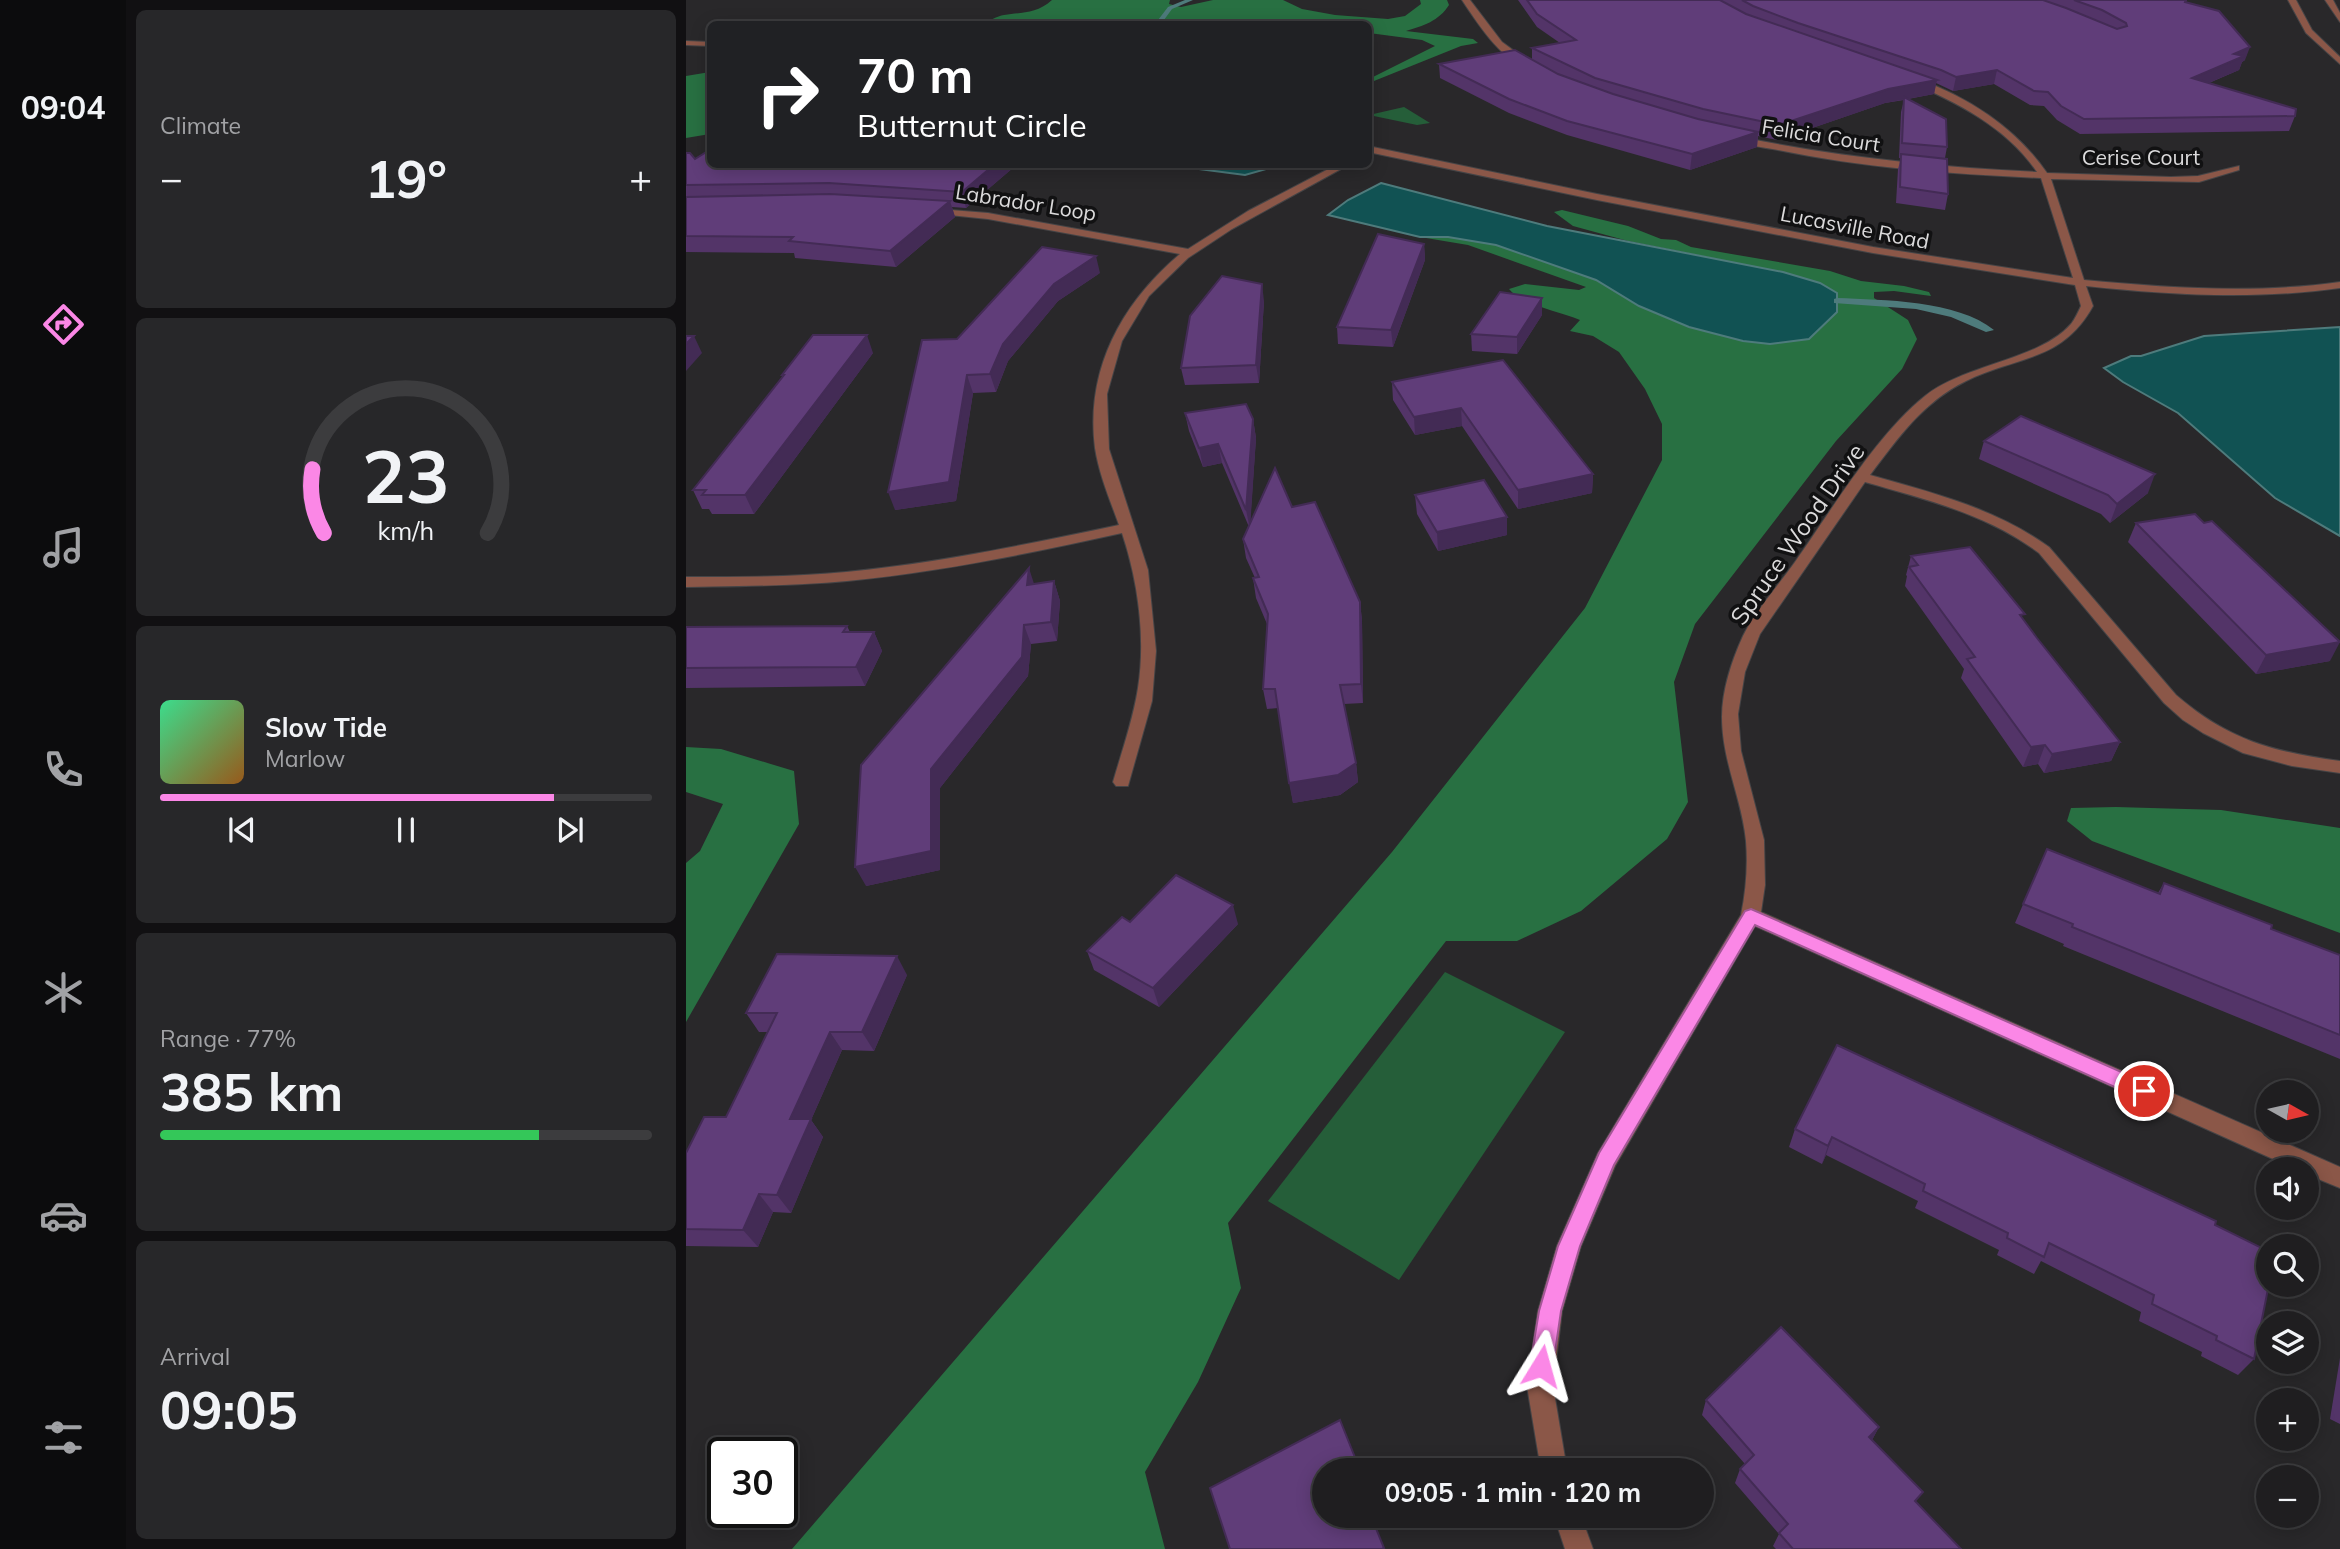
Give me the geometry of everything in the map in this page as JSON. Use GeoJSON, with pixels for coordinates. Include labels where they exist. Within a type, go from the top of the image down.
{"type":"FeatureCollection","features":[{"type":"Feature","properties":{"kind":"street"},"geometry":{"type":"LineString","coordinates":[[1466,0],[1483,29],[1496,43],[1535,69]]}},
{"type":"Feature","properties":{"kind":"street"},"geometry":{"type":"LineString","coordinates":[[2292,0],[2309,31],[2340,62]]}},
{"type":"Feature","properties":{"kind":"street"},"geometry":{"type":"LineString","coordinates":[[2329,0],[2340,20]]}},
{"type":"Feature","properties":{"kind":"street"},"geometry":{"type":"LineString","coordinates":[[686,43],[707,44]]}},
{"type":"Feature","properties":{"kind":"street"},"geometry":{"type":"LineString","coordinates":[[1903,76],[1965,104],[1990,119],[2034,157],[2045,176],[2082,285]]}},
{"type":"Feature","properties":{"kind":"street","name":"Felicia Court"},"geometry":{"type":"LineString","coordinates":[[1721,135],[1867,161],[2045,176]]}},
{"type":"Feature","properties":{"kind":"street","name":"Lucasville Road"},"geometry":{"type":"LineString","coordinates":[[1372,150],[1965,268],[2082,285],[2238,292],[2340,285]]}},
{"type":"Feature","properties":{"kind":"street"},"geometry":{"type":"LineString","coordinates":[[1122,782],[1147,676],[1148,632],[1142,581],[1108,473],[1100,432],[1100,394],[1108,357],[1123,323],[1139,300],[1163,274],[1189,252],[1225,228],[1338,168]]}},
{"type":"Feature","properties":{"kind":"street","name":"Cerise Court"},"geometry":{"type":"LineString","coordinates":[[2045,176],[2199,179],[2236,168]]}},
{"type":"Feature","properties":{"kind":"street","name":"Labrador Loop"},"geometry":{"type":"LineString","coordinates":[[913,208],[988,216],[1189,252]]}},
{"type":"Feature","properties":{"kind":"street","name":"Spruce Wood Drive"},"geometry":{"type":"LineString","coordinates":[[1751,916],[1756,884],[1755,840],[1732,751],[1730,714],[1737,672],[1752,634],[1862,477],[1907,418],[1931,397],[1962,378],[2060,340],[2076,326],[2087,306],[2082,285]]}},
{"type":"Feature","properties":{"kind":"street"},"geometry":{"type":"LineString","coordinates":[[1862,477],[2000,520],[2027,536],[2044,550],[2170,699],[2189,717],[2221,737],[2251,751],[2291,762],[2340,767]]}},
{"type":"Feature","properties":{"kind":"street"},"geometry":{"type":"LineString","coordinates":[[686,582],[805,580],[869,574],[960,562],[1126,528]]}},
{"type":"Feature","properties":{"kind":"street"},"geometry":{"type":"LineString","coordinates":[[1552,1458],[1539,1386],[1550,1311],[1569,1246],[1606,1160],[1751,916],[2340,1178]]}},
{"type":"Feature","properties":{"kind":"street"},"geometry":{"type":"LineString","coordinates":[[1572,1528],[1579,1549]]}},
{"type":"Feature","properties":{"kind":"green space"},"geometry":{"type":"Polygon","coordinates":[[[1052,0],[1170,0],[1169,4],[1181,7],[1213,0],[1283,0],[1302,9],[1335,15],[1388,19],[1405,16],[1421,4],[1420,0],[1447,0],[1449,5],[1435,19],[1406,31],[1473,39],[1478,43],[1461,46],[1372,82],[1372,78],[1435,46],[1422,40],[1372,33],[1372,21],[989,21],[1046,5],[1052,0]]]}},
{"type":"Feature","properties":{"kind":"green space"},"geometry":{"type":"Polygon","coordinates":[[[707,72],[707,134],[686,138],[686,76],[707,72]]]}},
{"type":"Feature","properties":{"kind":"green space"},"geometry":{"type":"Polygon","coordinates":[[[1404,107],[1430,123],[1417,125],[1372,114],[1404,107]]]}},
{"type":"Feature","properties":{"kind":"green space"},"geometry":{"type":"Polygon","coordinates":[[[1562,210],[1628,226],[1691,247],[1830,271],[1861,281],[1904,286],[1929,292],[1931,296],[1894,291],[1874,292],[1874,298],[1908,320],[1917,339],[1902,369],[1836,441],[1695,624],[1674,682],[1688,802],[1667,839],[1581,911],[1517,941],[1446,941],[1228,1223],[1241,1288],[1198,1382],[1145,1472],[1165,1549],[792,1549],[1392,852],[1585,608],[1662,460],[1662,424],[1645,389],[1619,352],[1593,336],[1570,331],[1580,320],[1531,303],[1509,289],[1525,284],[1579,290],[1586,287],[1468,245],[1420,237],[1448,237],[1496,245],[1596,280],[1639,306],[1689,327],[1743,341],[1770,344],[1783,272],[1628,241],[1573,226],[1554,212],[1562,210]]]}},
{"type":"Feature","properties":{"kind":"green space"},"geometry":{"type":"Polygon","coordinates":[[[686,747],[721,749],[794,771],[799,824],[686,1022],[686,863],[700,851],[723,804],[686,792],[686,747]]]}},
{"type":"Feature","properties":{"kind":"green space"},"geometry":{"type":"Polygon","coordinates":[[[2071,808],[2221,810],[2340,828],[2340,933],[2092,841],[2067,821],[2071,808]]]}},
{"type":"Feature","properties":{"kind":"green space"},"geometry":{"type":"Polygon","coordinates":[[[1445,972],[1565,1032],[1399,1280],[1268,1201],[1445,972]]]}},
{"type":"Feature","properties":{"kind":"water"},"geometry":{"type":"Polygon","coordinates":[[[1191,168],[1270,168],[1245,175],[1191,168]]]}},
{"type":"Feature","properties":{"kind":"water"},"geometry":{"type":"Polygon","coordinates":[[[1381,183],[1547,226],[1783,272],[1820,283],[1837,293],[1837,312],[1809,339],[1770,344],[1743,341],[1689,327],[1639,306],[1596,280],[1496,245],[1448,237],[1420,237],[1328,215],[1348,200],[1381,183]]]}},
{"type":"Feature","properties":{"kind":"water"},"geometry":{"type":"Polygon","coordinates":[[[2340,327],[2340,536],[2275,498],[2178,413],[2104,368],[2131,356],[2141,356],[2204,336],[2340,327]]]}},
{"type":"Feature","properties":{"kind":"building"},"geometry":{"type":"Polygon","coordinates":[[[1527,0],[1720,0],[1746,14],[1937,80],[1888,89],[1779,125],[1703,109],[1595,78],[1532,48],[1576,40],[1537,14],[1527,0]]]}},
{"type":"Feature","properties":{"kind":"building"},"geometry":{"type":"Polygon","coordinates":[[[1742,0],[2043,0],[2117,29],[2127,26],[2126,23],[2102,10],[2074,0],[2186,0],[2185,2],[2219,11],[2250,47],[2234,54],[2244,56],[2192,78],[2296,109],[2295,116],[2084,119],[2061,106],[2048,92],[2034,91],[1997,70],[1956,77],[1798,23],[1742,0]]]}},
{"type":"Feature","properties":{"kind":"building"},"geometry":{"type":"Polygon","coordinates":[[[1515,50],[1558,74],[1613,94],[1698,119],[1758,132],[1692,154],[1567,121],[1509,99],[1439,64],[1515,50]]]}},
{"type":"Feature","properties":{"kind":"building"},"geometry":{"type":"Polygon","coordinates":[[[1904,97],[1946,119],[1947,147],[1902,143],[1904,97]]]}},
{"type":"Feature","properties":{"kind":"building"},"geometry":{"type":"Polygon","coordinates":[[[707,152],[707,168],[990,168],[962,192],[829,183],[686,185],[686,153],[690,153],[695,159],[707,152]]]}},
{"type":"Feature","properties":{"kind":"building"},"geometry":{"type":"Polygon","coordinates":[[[1901,154],[1947,159],[1948,194],[1900,187],[1901,154]]]}},
{"type":"Feature","properties":{"kind":"building"},"geometry":{"type":"Polygon","coordinates":[[[830,194],[950,201],[890,251],[789,241],[793,237],[686,236],[686,197],[830,194]]]}},
{"type":"Feature","properties":{"kind":"building"},"geometry":{"type":"Polygon","coordinates":[[[1378,234],[1424,244],[1391,330],[1337,327],[1378,234]]]}},
{"type":"Feature","properties":{"kind":"building"},"geometry":{"type":"Polygon","coordinates":[[[1042,247],[1096,256],[1054,284],[1003,344],[990,374],[967,375],[949,482],[888,492],[922,340],[957,339],[1042,247]]]}},
{"type":"Feature","properties":{"kind":"building"},"geometry":{"type":"Polygon","coordinates":[[[1222,276],[1262,284],[1256,365],[1181,368],[1190,316],[1222,276]]]}},
{"type":"Feature","properties":{"kind":"building"},"geometry":{"type":"Polygon","coordinates":[[[1500,292],[1542,298],[1517,337],[1471,334],[1500,292]]]}},
{"type":"Feature","properties":{"kind":"building"},"geometry":{"type":"Polygon","coordinates":[[[813,335],[867,335],[745,495],[702,495],[706,490],[693,490],[784,375],[813,335]]]}},
{"type":"Feature","properties":{"kind":"building"},"geometry":{"type":"Polygon","coordinates":[[[686,336],[694,336],[686,344],[686,336]]]}},
{"type":"Feature","properties":{"kind":"building"},"geometry":{"type":"Polygon","coordinates":[[[1503,360],[1593,474],[1518,490],[1461,408],[1414,417],[1392,382],[1503,360]]]}},
{"type":"Feature","properties":{"kind":"building"},"geometry":{"type":"Polygon","coordinates":[[[1246,404],[1253,419],[1246,510],[1218,444],[1199,448],[1185,413],[1246,404]]]}},
{"type":"Feature","properties":{"kind":"building"},"geometry":{"type":"Polygon","coordinates":[[[2021,416],[2155,474],[2117,504],[2108,495],[1984,441],[2021,416]]]}},
{"type":"Feature","properties":{"kind":"building"},"geometry":{"type":"Polygon","coordinates":[[[1275,468],[1292,507],[1315,502],[1360,602],[1361,684],[1340,685],[1356,763],[1338,775],[1289,783],[1275,689],[1263,689],[1268,614],[1253,578],[1259,577],[1243,539],[1275,468]]]}},
{"type":"Feature","properties":{"kind":"building"},"geometry":{"type":"Polygon","coordinates":[[[1484,480],[1507,517],[1437,532],[1415,495],[1484,480]]]}},
{"type":"Feature","properties":{"kind":"building"},"geometry":{"type":"Polygon","coordinates":[[[2195,514],[2204,523],[2212,521],[2340,642],[2266,655],[2136,523],[2195,514]]]}},
{"type":"Feature","properties":{"kind":"building"},"geometry":{"type":"Polygon","coordinates":[[[1970,547],[2025,614],[2020,615],[2120,742],[2052,754],[2045,745],[2031,747],[1967,659],[1975,657],[1909,567],[1918,565],[1911,556],[1970,547]]]}},
{"type":"Feature","properties":{"kind":"building"},"geometry":{"type":"Polygon","coordinates":[[[1029,568],[1027,585],[1054,581],[1051,622],[1024,625],[1022,657],[931,769],[931,851],[855,867],[861,765],[1029,568]]]}},
{"type":"Feature","properties":{"kind":"building"},"geometry":{"type":"Polygon","coordinates":[[[847,626],[843,632],[874,632],[856,667],[686,668],[686,627],[847,626]]]}},
{"type":"Feature","properties":{"kind":"building"},"geometry":{"type":"Polygon","coordinates":[[[2047,849],[2160,894],[2164,883],[2340,955],[2340,1035],[2072,927],[2073,924],[2023,904],[2047,849]]]}},
{"type":"Feature","properties":{"kind":"building"},"geometry":{"type":"Polygon","coordinates":[[[1176,875],[1233,905],[1153,988],[1087,951],[1122,917],[1130,922],[1176,875]]]}},
{"type":"Feature","properties":{"kind":"building"},"geometry":{"type":"Polygon","coordinates":[[[777,954],[897,956],[862,1032],[830,1032],[790,1119],[811,1119],[777,1195],[759,1194],[743,1230],[686,1229],[686,1153],[704,1117],[726,1117],[777,1013],[746,1013],[777,954]]]}},
{"type":"Feature","properties":{"kind":"building"},"geometry":{"type":"Polygon","coordinates":[[[1837,1045],[2216,1221],[2215,1225],[2256,1245],[2256,1297],[2266,1297],[2264,1311],[2256,1311],[2254,1359],[2216,1340],[2217,1336],[2152,1304],[2154,1295],[2049,1243],[2044,1257],[2007,1238],[2008,1233],[1923,1191],[1925,1184],[1832,1137],[1828,1146],[1795,1129],[1837,1045]]]}},
{"type":"Feature","properties":{"kind":"building"},"geometry":{"type":"Polygon","coordinates":[[[1781,1327],[1879,1427],[1869,1437],[1923,1492],[1915,1501],[1961,1549],[1793,1549],[1779,1533],[1788,1524],[1740,1469],[1754,1455],[1706,1400],[1781,1327]]]}},
{"type":"Feature","properties":{"kind":"building"},"geometry":{"type":"Polygon","coordinates":[[[1340,1420],[1355,1458],[1312,1458],[1312,1528],[1376,1528],[1384,1548],[1230,1549],[1210,1488],[1340,1420]]]}},
{"type":"Feature","properties":{"kind":"waterway"},"geometry":{"type":"LineString","coordinates":[[1160,21],[1170,8],[1190,0]]}},
{"type":"Feature","properties":{"kind":"waterway"},"geometry":{"type":"LineString","coordinates":[[1837,301],[1876,302],[1935,310],[1989,330]]}},
{"type":"Feature","properties":{"kind":"route"},"geometry":{"type":"LineString","coordinates":[[1541,1366],[1550,1311],[1569,1246],[1606,1160],[1751,916],[2144,1091]]}}]}
